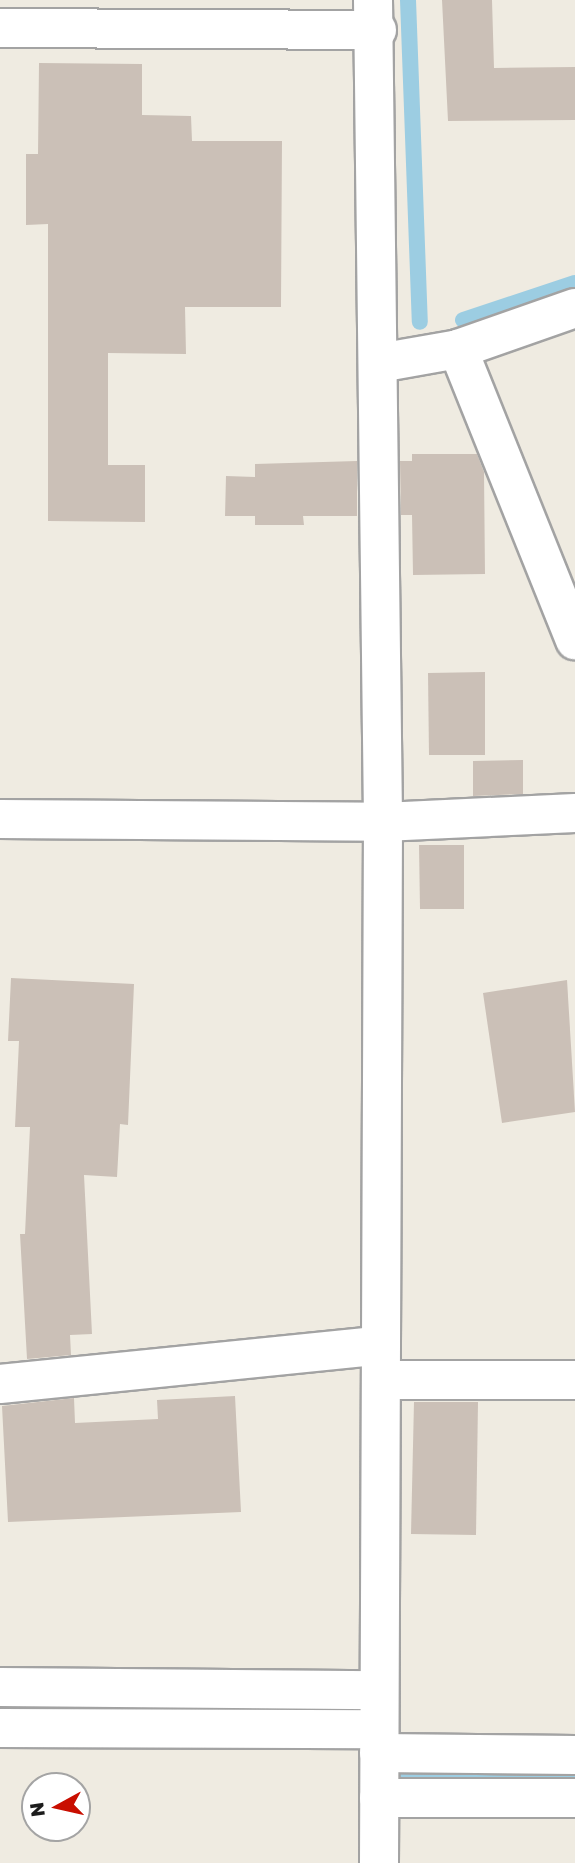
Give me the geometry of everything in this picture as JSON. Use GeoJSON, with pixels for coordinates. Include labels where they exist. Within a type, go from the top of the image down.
{"type":"FeatureCollection","features":[{"type":"Feature","properties":{"kind":"street"},"geometry":{"type":"LineString","coordinates":[[0,28],[375,15],[383,822],[379,1863]]}},
{"type":"Feature","properties":{"kind":"street"},"geometry":{"type":"LineString","coordinates":[[379,363],[458,349],[575,308]]}},
{"type":"Feature","properties":{"kind":"street"},"geometry":{"type":"LineString","coordinates":[[458,349],[575,640]]}},
{"type":"Feature","properties":{"kind":"street"},"geometry":{"type":"LineString","coordinates":[[0,819],[383,822],[575,813]]}},
{"type":"Feature","properties":{"kind":"street"},"geometry":{"type":"LineString","coordinates":[[0,1384],[381,1362],[575,1380]]}},
{"type":"Feature","properties":{"kind":"street"},"geometry":{"type":"LineString","coordinates":[[0,1687],[379,1689]]}},
{"type":"Feature","properties":{"kind":"street"},"geometry":{"type":"LineString","coordinates":[[0,1728],[379,1741],[575,1755]]}},
{"type":"Feature","properties":{"kind":"street"},"geometry":{"type":"LineString","coordinates":[[379,1798],[575,1798]]}},
{"type":"Feature","properties":{"kind":"building"},"geometry":{"type":"Polygon","coordinates":[[[442,0],[492,0],[494,68],[575,67],[575,120],[448,121],[442,0]]]}},
{"type":"Feature","properties":{"kind":"building"},"geometry":{"type":"Polygon","coordinates":[[[39,63],[142,64],[142,115],[191,116],[192,141],[282,141],[281,307],[185,307],[186,354],[108,353],[108,465],[145,465],[145,522],[48,521],[48,224],[26,225],[26,154],[38,154],[39,63]]]}},
{"type":"Feature","properties":{"kind":"building"},"geometry":{"type":"Polygon","coordinates":[[[412,454],[477,454],[484,472],[485,574],[413,575],[412,515],[401,515],[400,461],[412,461],[412,454]]]}},
{"type":"Feature","properties":{"kind":"building"},"geometry":{"type":"Polygon","coordinates":[[[357,461],[357,516],[303,516],[304,525],[255,525],[255,516],[225,516],[226,476],[255,477],[255,464],[357,461]]]}},
{"type":"Feature","properties":{"kind":"building"},"geometry":{"type":"Polygon","coordinates":[[[485,672],[485,755],[429,755],[428,673],[485,672]]]}},
{"type":"Feature","properties":{"kind":"building"},"geometry":{"type":"Polygon","coordinates":[[[523,760],[523,794],[473,796],[473,761],[523,760]]]}},
{"type":"Feature","properties":{"kind":"building"},"geometry":{"type":"Polygon","coordinates":[[[419,845],[464,845],[464,909],[420,909],[419,845]]]}},
{"type":"Feature","properties":{"kind":"building"},"geometry":{"type":"Polygon","coordinates":[[[11,978],[134,984],[128,1125],[120,1124],[117,1177],[84,1175],[92,1334],[70,1335],[71,1355],[27,1359],[20,1234],[25,1234],[30,1127],[15,1127],[19,1041],[8,1041],[11,978]]]}},
{"type":"Feature","properties":{"kind":"building"},"geometry":{"type":"Polygon","coordinates":[[[567,980],[575,1112],[502,1123],[483,993],[567,980]]]}},
{"type":"Feature","properties":{"kind":"building"},"geometry":{"type":"Polygon","coordinates":[[[235,1396],[241,1512],[8,1522],[2,1406],[74,1398],[75,1423],[158,1419],[157,1400],[235,1396]]]}},
{"type":"Feature","properties":{"kind":"building"},"geometry":{"type":"Polygon","coordinates":[[[414,1402],[478,1402],[476,1535],[411,1534],[414,1402]]]}},
{"type":"Feature","properties":{"kind":"waterway"},"geometry":{"type":"LineString","coordinates":[[408,0],[420,322]]}},
{"type":"Feature","properties":{"kind":"waterway"},"geometry":{"type":"LineString","coordinates":[[463,320],[575,283]]}},
{"type":"Feature","properties":{"kind":"waterway"},"geometry":{"type":"LineString","coordinates":[[0,1707],[358,1710]]}},
{"type":"Feature","properties":{"kind":"waterway"},"geometry":{"type":"LineString","coordinates":[[406,1775],[575,1777]]}}]}
